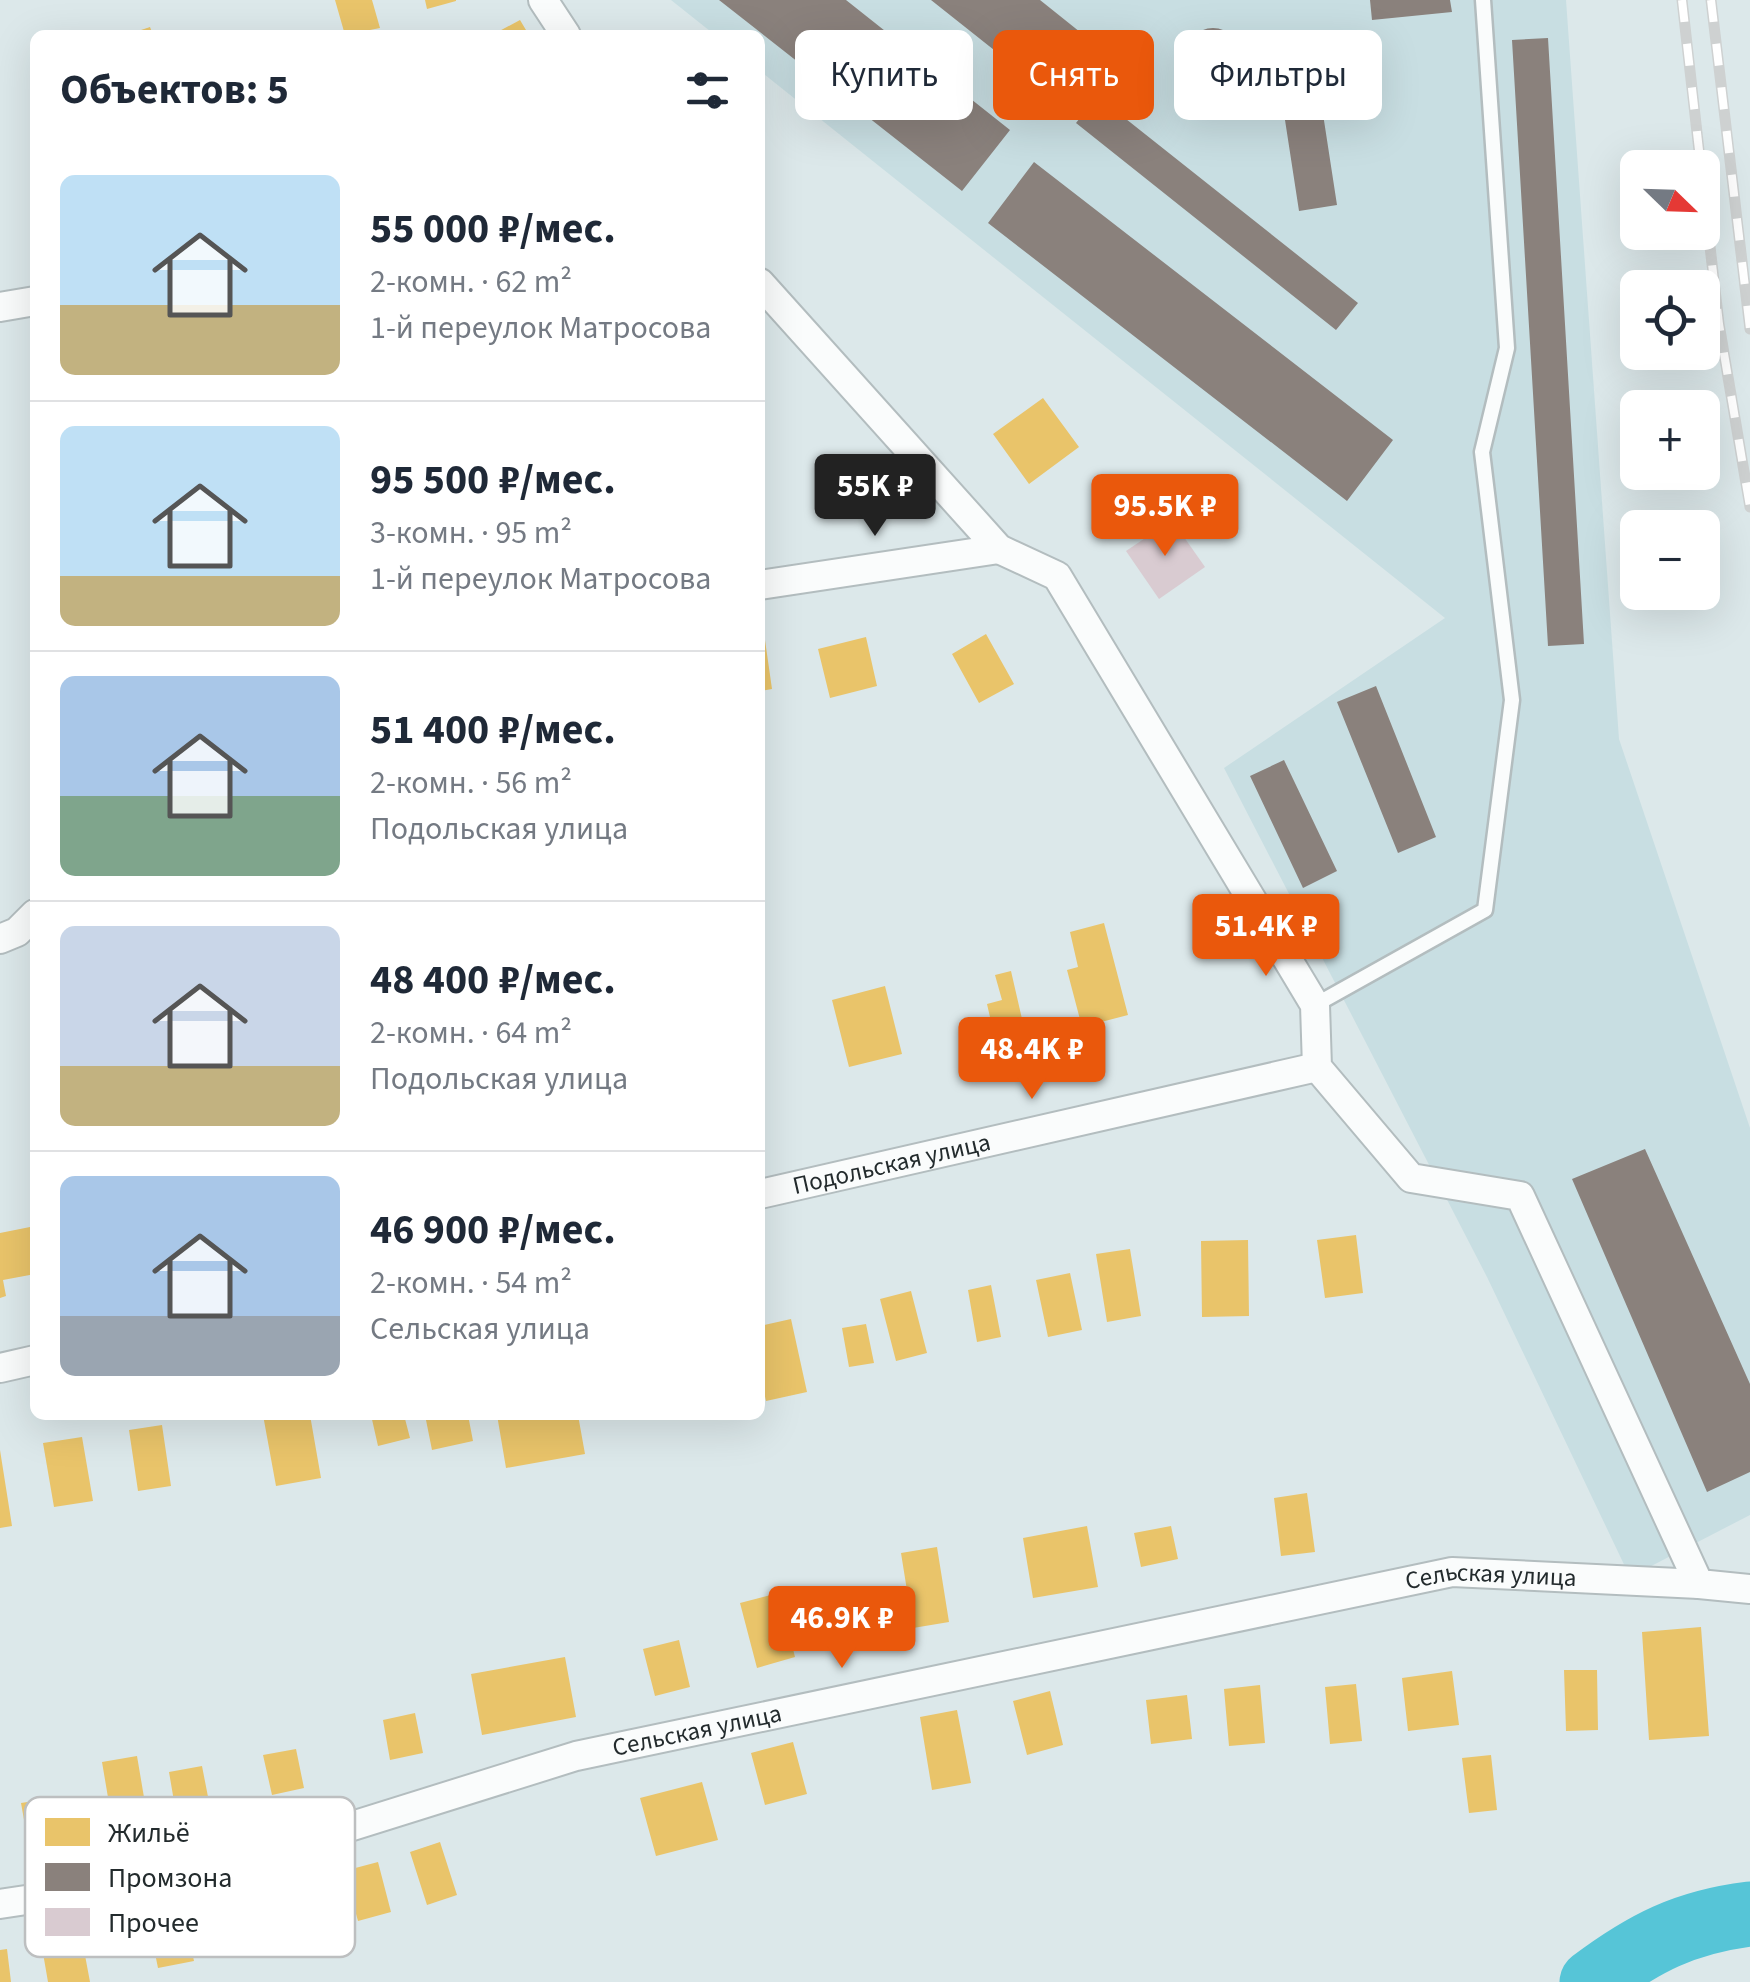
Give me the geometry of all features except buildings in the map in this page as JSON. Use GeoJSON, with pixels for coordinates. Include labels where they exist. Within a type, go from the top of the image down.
{"type":"FeatureCollection","features":[{"type":"Feature","properties":{"kind":"street"},"geometry":{"type":"LineString","coordinates":[[543,0],[563,30]]}},
{"type":"Feature","properties":{"kind":"street"},"geometry":{"type":"LineString","coordinates":[[765,289],[999,549],[1057,576],[1315,1005],[1317,1067],[1412,1178],[1520,1196],[1699,1584]]}},
{"type":"Feature","properties":{"kind":"street"},"geometry":{"type":"LineString","coordinates":[[0,307],[30,302]]}},
{"type":"Feature","properties":{"kind":"street"},"geometry":{"type":"LineString","coordinates":[[765,584],[999,549]]}},
{"type":"Feature","properties":{"kind":"street"},"geometry":{"type":"LineString","coordinates":[[0,939],[17,932],[30,919]]}},
{"type":"Feature","properties":{"kind":"street","name":"Подольская улица"},"geometry":{"type":"LineString","coordinates":[[765,1193],[1317,1067]]}},
{"type":"Feature","properties":{"kind":"street"},"geometry":{"type":"LineString","coordinates":[[0,1368],[30,1361]]}},
{"type":"Feature","properties":{"kind":"street","name":"Сельская улица"},"geometry":{"type":"LineString","coordinates":[[355,1825],[576,1756],[1452,1572],[1750,1589]]}},
{"type":"Feature","properties":{"kind":"street","name":"Сельская улица"},"geometry":{"type":"LineString","coordinates":[[0,1904],[25,1900]]}},
{"type":"Feature","properties":{"kind":"lane"},"geometry":{"type":"LineString","coordinates":[[1315,1005],[1485,910],[1512,700],[1482,452],[1507,348],[1483,0]]}},
{"type":"Feature","properties":{"kind":"shaded area"},"geometry":{"type":"Polygon","coordinates":[[[671,0],[1566,0],[1619,739],[1750,1128],[1750,1515],[1630,1577],[1487,1277],[1224,768],[1445,618],[821,120],[973,120],[973,30],[795,30],[795,99],[765,75],[765,30],[709,30],[671,0]]]}},
{"type":"Feature","properties":{"kind":"waterway"},"geometry":{"type":"LineString","coordinates":[[1592,1982],[1666,1936],[1750,1914]]}},
{"type":"Feature","properties":{"kind":"railway"},"geometry":{"type":"LineString","coordinates":[[1682,0],[1699,150]]}},
{"type":"Feature","properties":{"kind":"railway"},"geometry":{"type":"LineString","coordinates":[[1711,0],[1750,329]]}},
{"type":"Feature","properties":{"kind":"railway"},"geometry":{"type":"LineString","coordinates":[[1710,250],[1750,507]]}}]}
